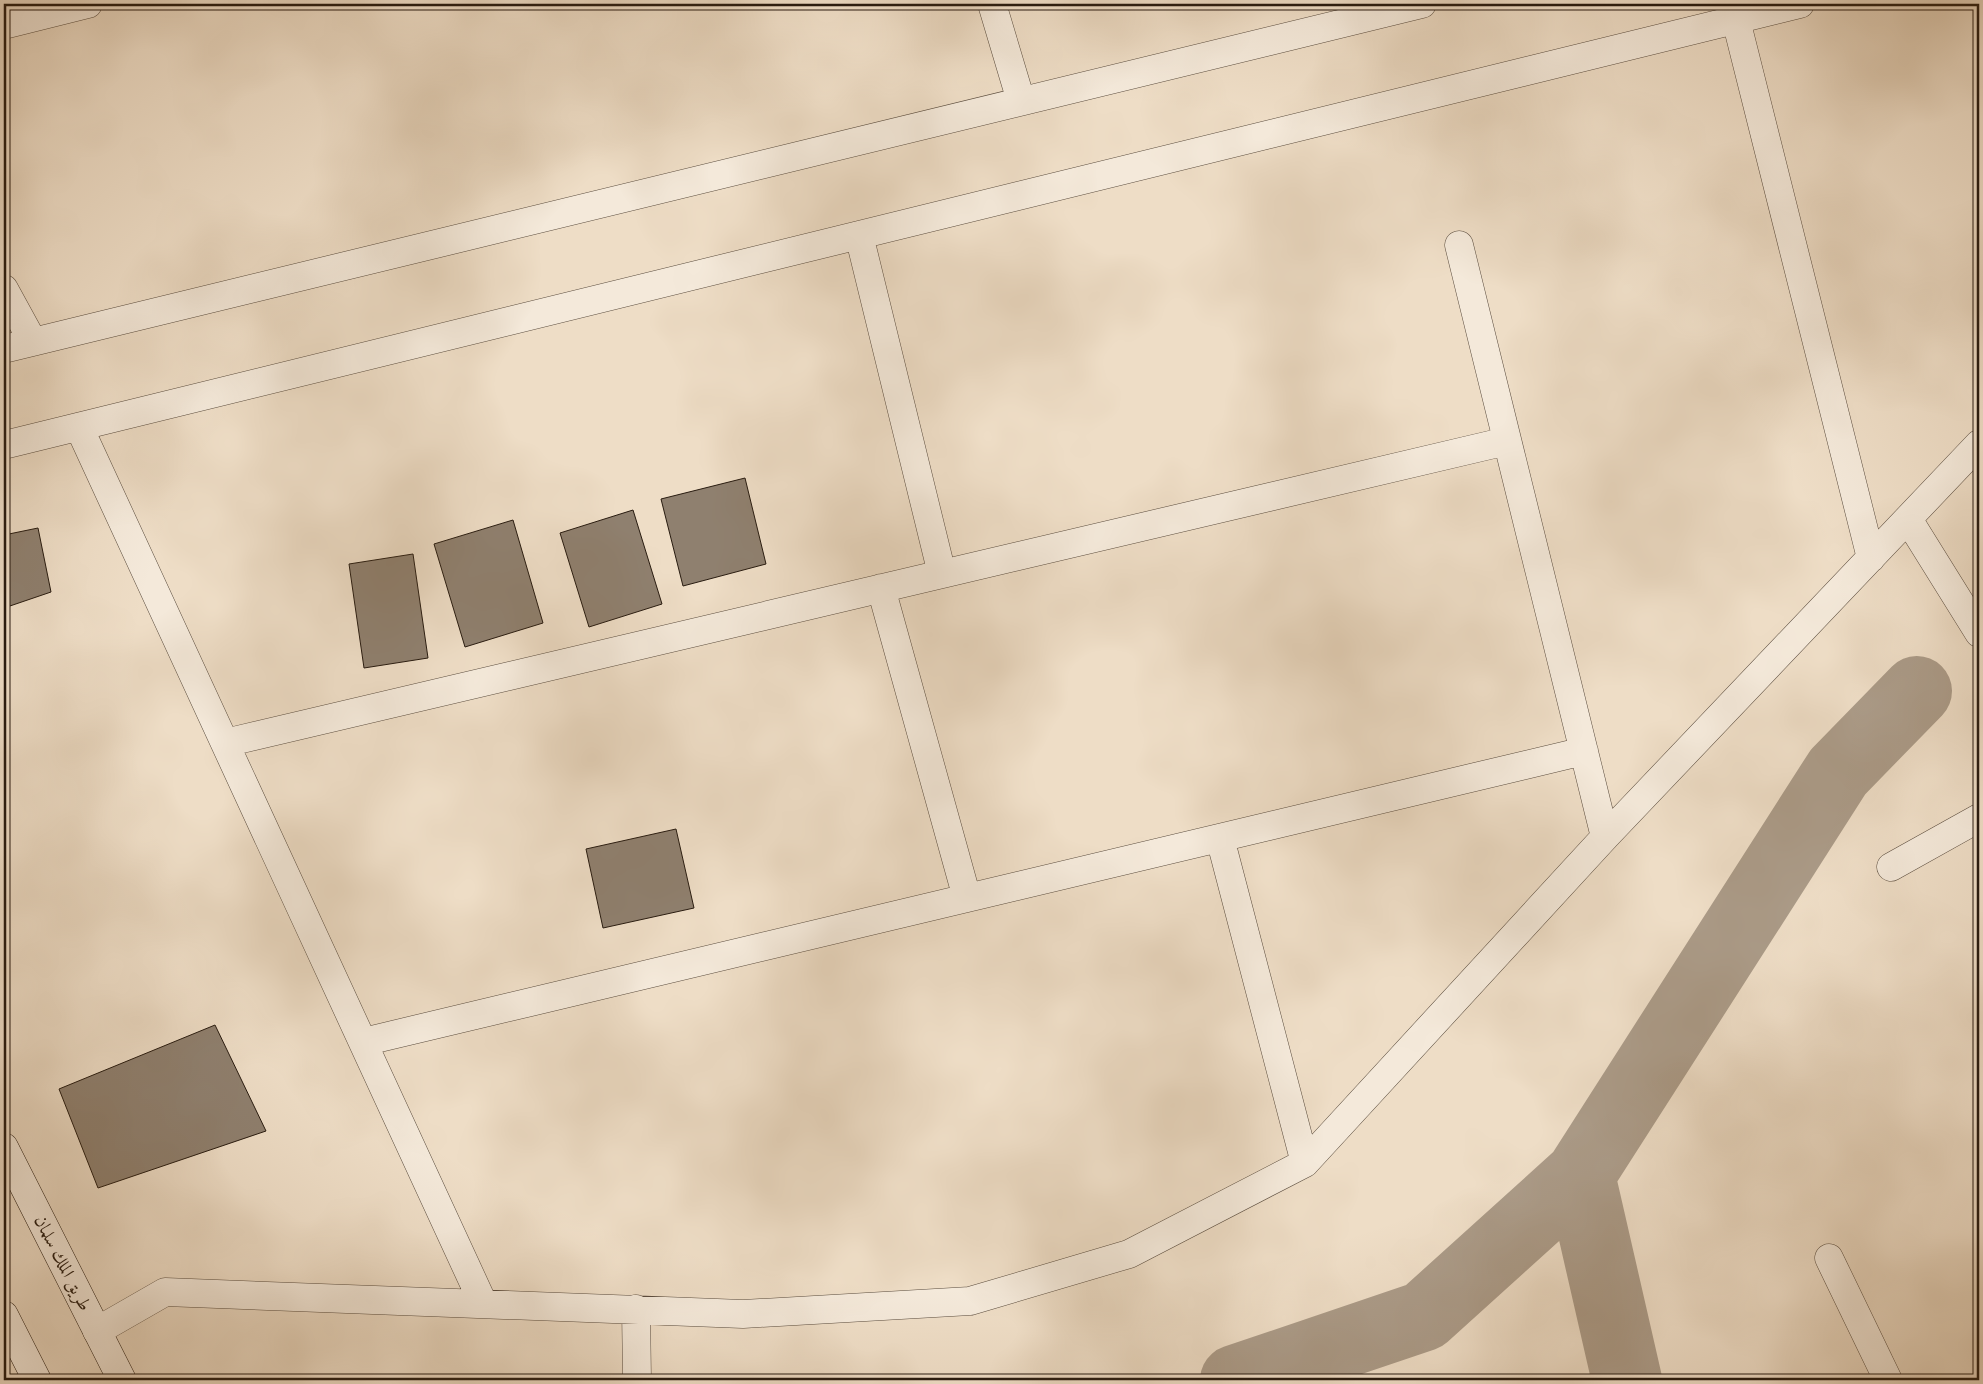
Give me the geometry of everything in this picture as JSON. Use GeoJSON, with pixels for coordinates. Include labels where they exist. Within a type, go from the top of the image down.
{"type":"FeatureCollection","features":[{"type":"Feature","properties":{"kind":"street"},"geometry":{"type":"LineString","coordinates":[[4,25],[88,4]]}},
{"type":"Feature","properties":{"kind":"street"},"geometry":{"type":"LineString","coordinates":[[992,4],[1021,102]]}},
{"type":"Feature","properties":{"kind":"street"},"geometry":{"type":"LineString","coordinates":[[4,349],[1422,4]]}},
{"type":"Feature","properties":{"kind":"street"},"geometry":{"type":"LineString","coordinates":[[4,446],[1800,4]]}},
{"type":"Feature","properties":{"kind":"street"},"geometry":{"type":"LineString","coordinates":[[1736,20],[1871,558]]}},
{"type":"Feature","properties":{"kind":"street"},"geometry":{"type":"LineString","coordinates":[[859,235],[942,574]]}},
{"type":"Feature","properties":{"kind":"street"},"geometry":{"type":"LineString","coordinates":[[1459,245],[1605,837]]}},
{"type":"Feature","properties":{"kind":"street"},"geometry":{"type":"LineString","coordinates":[[4,289],[33,342]]}},
{"type":"Feature","properties":{"kind":"street"},"geometry":{"type":"LineString","coordinates":[[79,427],[483,1303]]}},
{"type":"Feature","properties":{"kind":"street"},"geometry":{"type":"LineString","coordinates":[[225,743],[1507,441]]}},
{"type":"Feature","properties":{"kind":"street"},"geometry":{"type":"LineString","coordinates":[[97,1331],[165,1292],[743,1314],[970,1301],[1129,1254],[1306,1163],[1605,837],[1979,444]]}},
{"type":"Feature","properties":{"kind":"street"},"geometry":{"type":"LineString","coordinates":[[1908,519],[1979,633]]}},
{"type":"Feature","properties":{"kind":"street"},"geometry":{"type":"LineString","coordinates":[[881,588],[967,898]]}},
{"type":"Feature","properties":{"kind":"street"},"geometry":{"type":"LineString","coordinates":[[363,1042],[1584,751]]}},
{"type":"Feature","properties":{"kind":"street"},"geometry":{"type":"LineString","coordinates":[[1891,867],[1979,818]]}},
{"type":"Feature","properties":{"kind":"street"},"geometry":{"type":"LineString","coordinates":[[1220,838],[1306,1163]]}},
{"type":"Feature","properties":{"kind":"street","name":"طريق الملك سلمان"},"geometry":{"type":"LineString","coordinates":[[4,1147],[122,1380]]}},
{"type":"Feature","properties":{"kind":"street"},"geometry":{"type":"LineString","coordinates":[[1828,1258],[1888,1380]]}},
{"type":"Feature","properties":{"kind":"street"},"geometry":{"type":"LineString","coordinates":[[636,1310],[637,1380]]}},
{"type":"Feature","properties":{"kind":"street"},"geometry":{"type":"LineString","coordinates":[[4,1316],[37,1380]]}},
{"type":"Feature","properties":{"kind":"street"},"geometry":{"type":"LineString","coordinates":[[1866,1380],[1873,1348]]}},
{"type":"Feature","properties":{"kind":"building"},"geometry":{"type":"Polygon","coordinates":[[[745,478],[766,564],[683,586],[661,499],[745,478]]]}},
{"type":"Feature","properties":{"kind":"building"},"geometry":{"type":"Polygon","coordinates":[[[633,510],[662,604],[589,627],[560,533],[633,510]]]}},
{"type":"Feature","properties":{"kind":"building"},"geometry":{"type":"Polygon","coordinates":[[[513,520],[543,623],[465,647],[434,544],[513,520]]]}},
{"type":"Feature","properties":{"kind":"building"},"geometry":{"type":"Polygon","coordinates":[[[38,528],[51,592],[4,608],[4,535],[38,528]]]}},
{"type":"Feature","properties":{"kind":"building"},"geometry":{"type":"Polygon","coordinates":[[[413,554],[428,658],[364,668],[349,564],[413,554]]]}},
{"type":"Feature","properties":{"kind":"building"},"geometry":{"type":"Polygon","coordinates":[[[676,829],[694,908],[603,928],[586,849],[676,829]]]}},
{"type":"Feature","properties":{"kind":"building"},"geometry":{"type":"Polygon","coordinates":[[[215,1025],[266,1131],[98,1188],[59,1089],[215,1025]]]}},
{"type":"Feature","properties":{"kind":"waterway"},"geometry":{"type":"LineString","coordinates":[[1235,1380],[1424,1316],[1580,1175],[1838,772],[1917,691]]}},
{"type":"Feature","properties":{"kind":"waterway"},"geometry":{"type":"LineString","coordinates":[[1580,1175],[1627,1380]]}}]}
